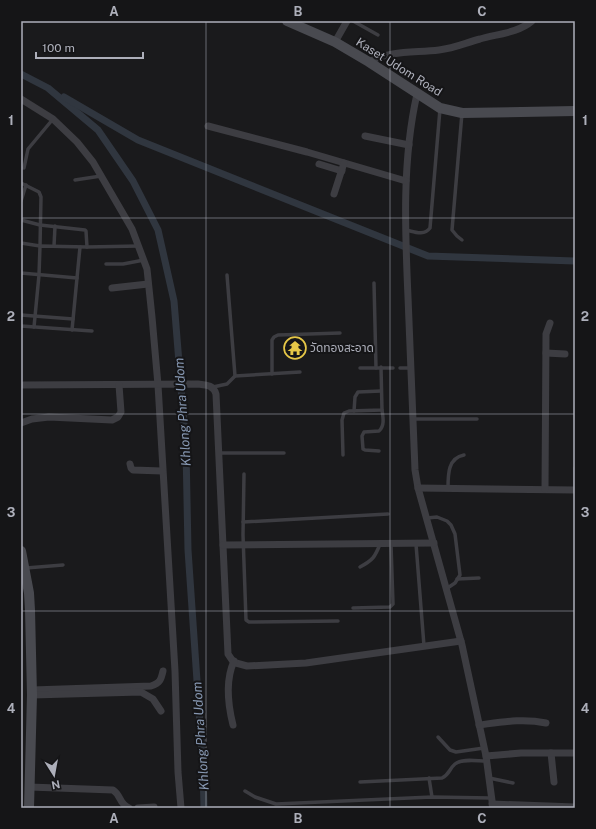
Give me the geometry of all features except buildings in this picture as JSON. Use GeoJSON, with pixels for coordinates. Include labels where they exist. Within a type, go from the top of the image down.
{"type":"FeatureCollection","features":[{"type":"Feature","properties":{"kind":"street","name":"Kaset Udom Road"},"geometry":{"type":"LineString","coordinates":[[287,21],[335,42],[440,108],[462,113],[575,111]]}},
{"type":"Feature","properties":{"kind":"street"},"geometry":{"type":"LineString","coordinates":[[335,42],[347,21]]}},
{"type":"Feature","properties":{"kind":"street"},"geometry":{"type":"LineString","coordinates":[[369,62],[385,55],[438,50],[460,46],[480,39],[520,29],[532,21]]}},
{"type":"Feature","properties":{"kind":"street"},"geometry":{"type":"LineString","coordinates":[[417,94],[413,110],[406,181],[406,238],[415,470],[418,488],[461,641],[486,758],[492,803],[575,807]]}},
{"type":"Feature","properties":{"kind":"street"},"geometry":{"type":"LineString","coordinates":[[21,99],[53,119],[93,162],[132,228],[144,260],[148,284],[158,385],[175,671],[178,772],[181,808]]}},
{"type":"Feature","properties":{"kind":"street"},"geometry":{"type":"LineString","coordinates":[[208,126],[406,181]]}},
{"type":"Feature","properties":{"kind":"street"},"geometry":{"type":"LineString","coordinates":[[365,136],[410,145]]}},
{"type":"Feature","properties":{"kind":"street"},"geometry":{"type":"LineString","coordinates":[[334,194],[344,163]]}},
{"type":"Feature","properties":{"kind":"street"},"geometry":{"type":"LineString","coordinates":[[319,164],[342,171]]}},
{"type":"Feature","properties":{"kind":"street"},"geometry":{"type":"LineString","coordinates":[[112,288],[148,284]]}},
{"type":"Feature","properties":{"kind":"street"},"geometry":{"type":"LineString","coordinates":[[545,490],[546,334],[550,323]]}},
{"type":"Feature","properties":{"kind":"street"},"geometry":{"type":"LineString","coordinates":[[546,353],[565,354]]}},
{"type":"Feature","properties":{"kind":"street"},"geometry":{"type":"LineString","coordinates":[[21,385],[198,384],[213,387],[216,394],[228,654],[234,661],[241,665],[247,666],[306,663],[461,641]]}},
{"type":"Feature","properties":{"kind":"street"},"geometry":{"type":"LineString","coordinates":[[21,423],[32,419],[49,417],[112,420],[118,417],[121,412],[119,385]]}},
{"type":"Feature","properties":{"kind":"street"},"geometry":{"type":"LineString","coordinates":[[130,464],[130,468],[133,470],[162,470]]}},
{"type":"Feature","properties":{"kind":"street"},"geometry":{"type":"LineString","coordinates":[[418,488],[575,490]]}},
{"type":"Feature","properties":{"kind":"street"},"geometry":{"type":"LineString","coordinates":[[223,545],[434,543]]}},
{"type":"Feature","properties":{"kind":"street"},"geometry":{"type":"LineString","coordinates":[[21,551],[32,692],[28,808]]}},
{"type":"Feature","properties":{"kind":"street"},"geometry":{"type":"LineString","coordinates":[[233,725],[228,692],[229,672],[234,661]]}},
{"type":"Feature","properties":{"kind":"street"},"geometry":{"type":"LineString","coordinates":[[32,692],[151,686],[161,680],[163,671]]}},
{"type":"Feature","properties":{"kind":"street"},"geometry":{"type":"LineString","coordinates":[[32,692],[141,692],[153,699],[161,711]]}},
{"type":"Feature","properties":{"kind":"street"},"geometry":{"type":"LineString","coordinates":[[479,725],[505,721],[526,720],[546,723]]}},
{"type":"Feature","properties":{"kind":"street"},"geometry":{"type":"LineString","coordinates":[[486,758],[521,753],[575,753]]}},
{"type":"Feature","properties":{"kind":"street"},"geometry":{"type":"LineString","coordinates":[[551,753],[554,782]]}},
{"type":"Feature","properties":{"kind":"street"},"geometry":{"type":"LineString","coordinates":[[29,787],[113,790],[116,792],[123,805],[129,808]]}},
{"type":"Feature","properties":{"kind":"street"},"geometry":{"type":"LineString","coordinates":[[138,808],[154,807]]}},
{"type":"Feature","properties":{"kind":"lane"},"geometry":{"type":"LineString","coordinates":[[352,21],[378,35]]}},
{"type":"Feature","properties":{"kind":"lane"},"geometry":{"type":"LineString","coordinates":[[406,230],[422,234],[428,232],[430,228],[440,108]]}},
{"type":"Feature","properties":{"kind":"lane"},"geometry":{"type":"LineString","coordinates":[[462,113],[452,230],[462,240]]}},
{"type":"Feature","properties":{"kind":"lane"},"geometry":{"type":"LineString","coordinates":[[24,168],[28,149],[53,119]]}},
{"type":"Feature","properties":{"kind":"lane"},"geometry":{"type":"LineString","coordinates":[[75,180],[102,176]]}},
{"type":"Feature","properties":{"kind":"lane"},"geometry":{"type":"LineString","coordinates":[[21,183],[26,184],[39,192],[40,195],[39,275],[34,327]]}},
{"type":"Feature","properties":{"kind":"lane"},"geometry":{"type":"LineString","coordinates":[[21,201],[26,184]]}},
{"type":"Feature","properties":{"kind":"lane"},"geometry":{"type":"LineString","coordinates":[[21,220],[40,225],[85,230],[87,248]]}},
{"type":"Feature","properties":{"kind":"lane"},"geometry":{"type":"LineString","coordinates":[[54,246],[55,226]]}},
{"type":"Feature","properties":{"kind":"lane"},"geometry":{"type":"LineString","coordinates":[[21,243],[40,246],[87,248],[139,246]]}},
{"type":"Feature","properties":{"kind":"lane"},"geometry":{"type":"LineString","coordinates":[[72,330],[80,247]]}},
{"type":"Feature","properties":{"kind":"lane"},"geometry":{"type":"LineString","coordinates":[[106,264],[123,264],[144,260]]}},
{"type":"Feature","properties":{"kind":"lane"},"geometry":{"type":"LineString","coordinates":[[21,273],[77,278]]}},
{"type":"Feature","properties":{"kind":"lane"},"geometry":{"type":"LineString","coordinates":[[227,275],[235,376]]}},
{"type":"Feature","properties":{"kind":"lane"},"geometry":{"type":"LineString","coordinates":[[374,283],[376,368]]}},
{"type":"Feature","properties":{"kind":"lane"},"geometry":{"type":"LineString","coordinates":[[21,315],[73,319]]}},
{"type":"Feature","properties":{"kind":"lane"},"geometry":{"type":"LineString","coordinates":[[21,326],[92,331]]}},
{"type":"Feature","properties":{"kind":"lane"},"geometry":{"type":"LineString","coordinates":[[272,374],[272,340],[274,337],[278,335],[340,333]]}},
{"type":"Feature","properties":{"kind":"lane"},"geometry":{"type":"LineString","coordinates":[[379,451],[363,449],[362,436],[364,432],[379,431],[382,429],[384,422],[382,410],[381,367]]}},
{"type":"Feature","properties":{"kind":"lane"},"geometry":{"type":"LineString","coordinates":[[360,368],[393,368]]}},
{"type":"Feature","properties":{"kind":"lane"},"geometry":{"type":"LineString","coordinates":[[400,368],[411,368]]}},
{"type":"Feature","properties":{"kind":"lane"},"geometry":{"type":"LineString","coordinates":[[213,387],[227,384],[235,376],[300,372]]}},
{"type":"Feature","properties":{"kind":"lane"},"geometry":{"type":"LineString","coordinates":[[354,411],[355,397],[358,392],[381,391]]}},
{"type":"Feature","properties":{"kind":"lane"},"geometry":{"type":"LineString","coordinates":[[343,455],[342,420],[344,414],[354,411],[382,410]]}},
{"type":"Feature","properties":{"kind":"lane"},"geometry":{"type":"LineString","coordinates":[[413,419],[477,419]]}},
{"type":"Feature","properties":{"kind":"lane"},"geometry":{"type":"LineString","coordinates":[[219,453],[284,453]]}},
{"type":"Feature","properties":{"kind":"lane"},"geometry":{"type":"LineString","coordinates":[[448,488],[448,475],[451,464],[458,456],[464,455]]}},
{"type":"Feature","properties":{"kind":"lane"},"geometry":{"type":"LineString","coordinates":[[575,468],[575,490]]}},
{"type":"Feature","properties":{"kind":"lane"},"geometry":{"type":"LineString","coordinates":[[244,474],[243,522],[246,620],[249,622],[338,621]]}},
{"type":"Feature","properties":{"kind":"lane"},"geometry":{"type":"LineString","coordinates":[[243,522],[388,514]]}},
{"type":"Feature","properties":{"kind":"lane"},"geometry":{"type":"LineString","coordinates":[[427,518],[447,520],[455,534],[460,575],[455,583],[446,589]]}},
{"type":"Feature","properties":{"kind":"lane"},"geometry":{"type":"LineString","coordinates":[[360,567],[370,562],[375,557],[380,544]]}},
{"type":"Feature","properties":{"kind":"lane"},"geometry":{"type":"LineString","coordinates":[[353,608],[390,607],[393,604],[391,544]]}},
{"type":"Feature","properties":{"kind":"lane"},"geometry":{"type":"LineString","coordinates":[[416,544],[424,646]]}},
{"type":"Feature","properties":{"kind":"lane"},"geometry":{"type":"LineString","coordinates":[[23,568],[63,565]]}},
{"type":"Feature","properties":{"kind":"lane"},"geometry":{"type":"LineString","coordinates":[[458,579],[479,578]]}},
{"type":"Feature","properties":{"kind":"lane"},"geometry":{"type":"LineString","coordinates":[[438,737],[450,750],[456,752],[484,748]]}},
{"type":"Feature","properties":{"kind":"lane"},"geometry":{"type":"LineString","coordinates":[[360,782],[442,778],[448,774],[454,765],[460,761],[486,758]]}},
{"type":"Feature","properties":{"kind":"lane"},"geometry":{"type":"LineString","coordinates":[[429,778],[432,797]]}},
{"type":"Feature","properties":{"kind":"lane"},"geometry":{"type":"LineString","coordinates":[[488,778],[513,783]]}},
{"type":"Feature","properties":{"kind":"lane"},"geometry":{"type":"LineString","coordinates":[[244,791],[255,798],[276,804],[432,797],[492,803]]}},
{"type":"Feature","properties":{"kind":"waterway","name":"Khlong Phra Udom"},"geometry":{"type":"LineString","coordinates":[[21,74],[48,88],[98,130],[133,181],[158,230],[174,301],[186,449],[188,550],[203,768],[204,808]]}},
{"type":"Feature","properties":{"kind":"waterway"},"geometry":{"type":"LineString","coordinates":[[64,97],[138,140],[428,256],[575,261]]}},
{"type":"Feature","properties":{"kind":"place","name":"วัดทองสะอาด"},"geometry":{"type":"Point","coordinates":[295,348]}}]}
